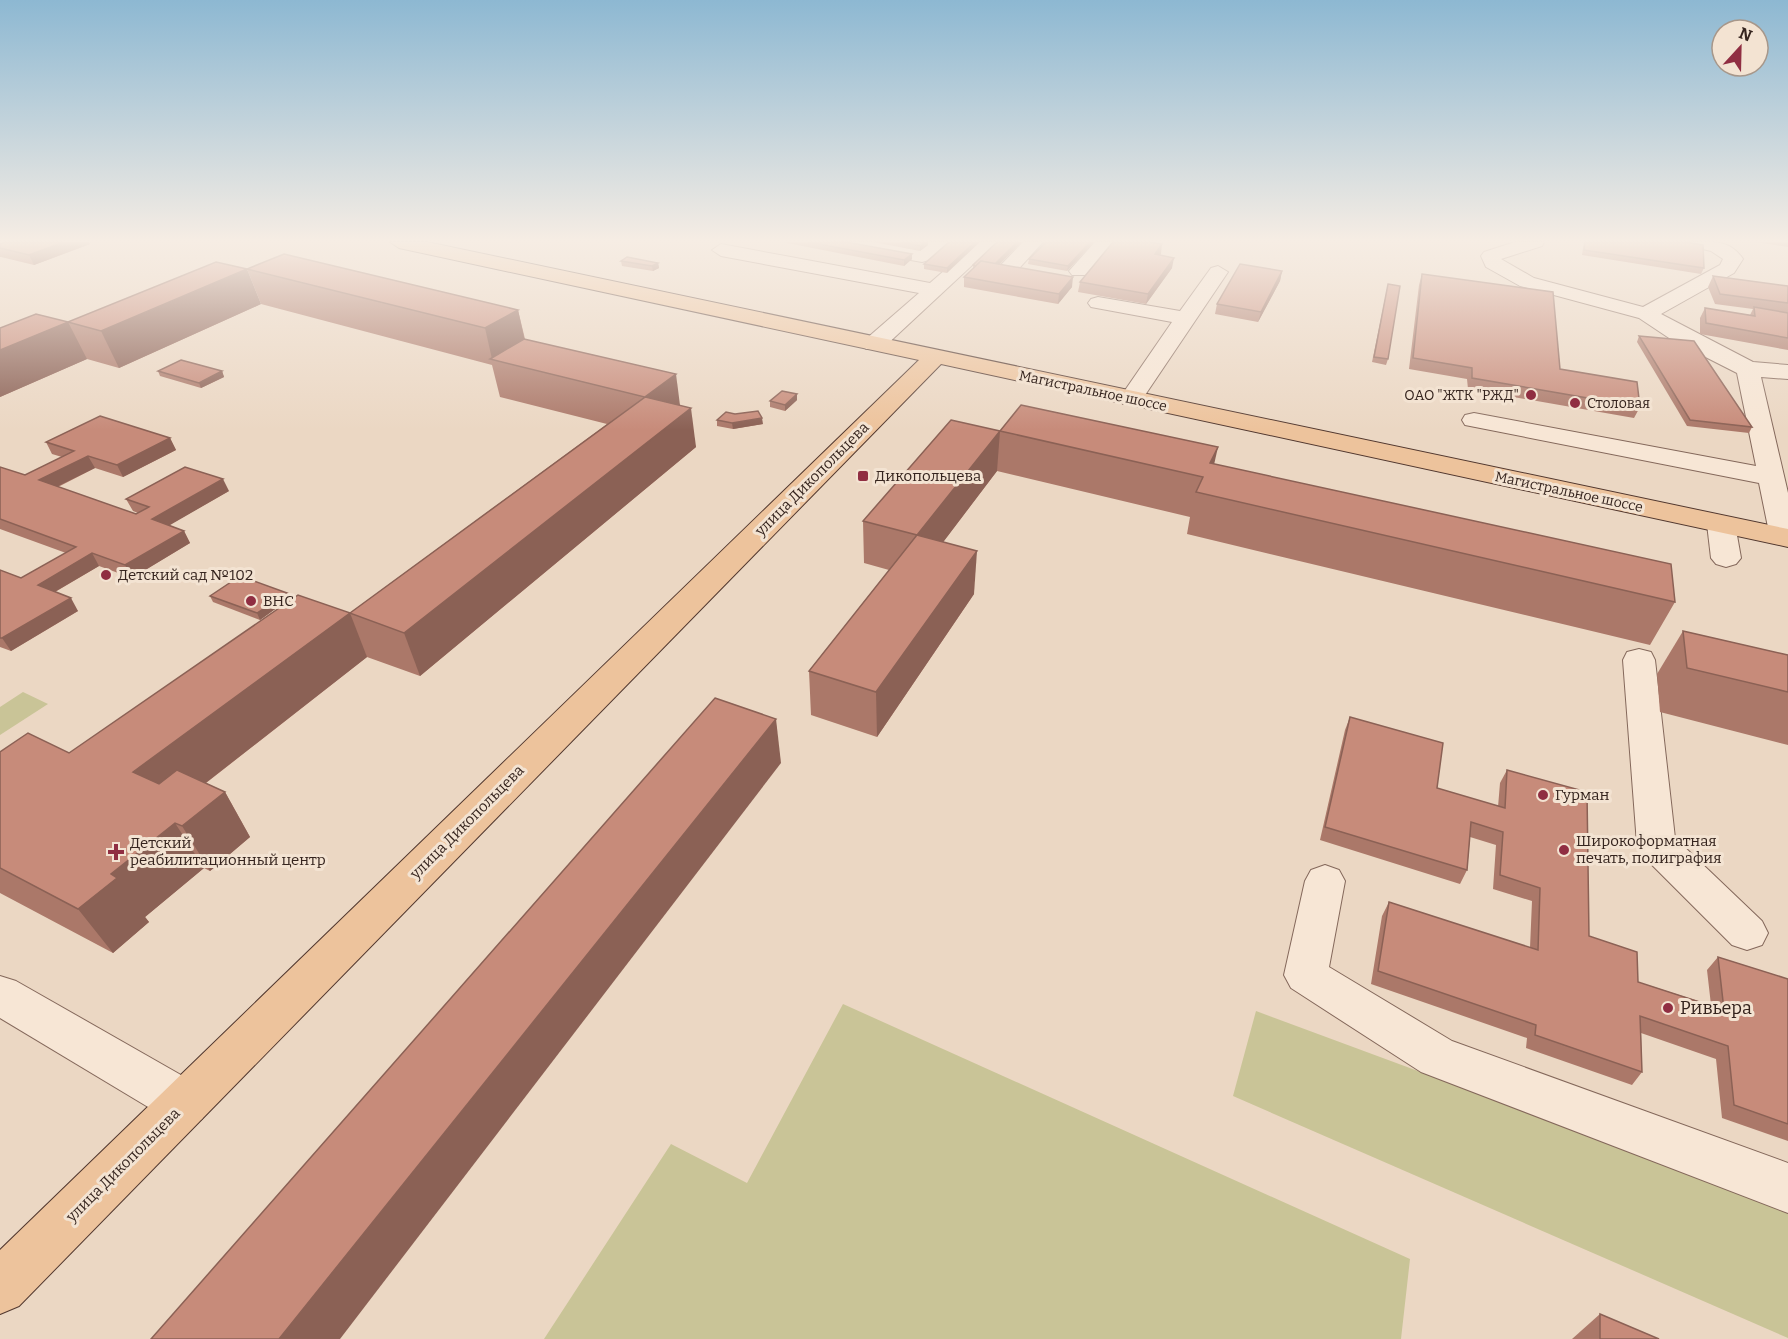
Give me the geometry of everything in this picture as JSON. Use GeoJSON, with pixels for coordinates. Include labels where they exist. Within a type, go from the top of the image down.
{"type":"FeatureCollection","features":[{"type":"Feature","properties":{"kind":"main road","name":"Магистральное шоссе"},"geometry":{"type":"LineString","coordinates":[[690,304],[1786,538]]}},
{"type":"Feature","properties":{"kind":"main road","name":"улица Дикопольцева"},"geometry":{"type":"LineString","coordinates":[[0,1287],[935,357]]}},
{"type":"Feature","properties":{"kind":"lane"},"geometry":{"type":"LineString","coordinates":[[874,344],[919,304]]}},
{"type":"Feature","properties":{"kind":"lane"},"geometry":{"type":"LineString","coordinates":[[1107,304],[1185,318]]}},
{"type":"Feature","properties":{"kind":"lane"},"geometry":{"type":"LineString","coordinates":[[1131,399],[1195,304]]}},
{"type":"Feature","properties":{"kind":"lane"},"geometry":{"type":"LineString","coordinates":[[1611,304],[1646,314],[1680,335],[1748,369],[1788,372]]}},
{"type":"Feature","properties":{"kind":"lane"},"geometry":{"type":"LineString","coordinates":[[1646,314],[1662,304]]}},
{"type":"Feature","properties":{"kind":"lane"},"geometry":{"type":"LineString","coordinates":[[1748,369],[1775,465],[1786,538]]}},
{"type":"Feature","properties":{"kind":"lane"},"geometry":{"type":"LineString","coordinates":[[1474,420],[1775,465]]}},
{"type":"Feature","properties":{"kind":"lane"},"geometry":{"type":"LineString","coordinates":[[1721,524],[1726,558]]}},
{"type":"Feature","properties":{"kind":"lane"},"geometry":{"type":"LineString","coordinates":[[1640,660],[1656,844],[1747,933]]}},
{"type":"Feature","properties":{"kind":"lane"},"geometry":{"type":"LineString","coordinates":[[1325,881],[1306,975],[1437,1057],[1788,1188]]}},
{"type":"Feature","properties":{"kind":"lane"},"geometry":{"type":"LineString","coordinates":[[0,995],[184,1103]]}},
{"type":"Feature","properties":{"kind":"shaded area"},"geometry":{"type":"Polygon","coordinates":[[[23,692],[48,704],[0,735],[0,707],[23,692]]]}},
{"type":"Feature","properties":{"kind":"shaded area"},"geometry":{"type":"Polygon","coordinates":[[[843,1004],[1410,1259],[1401,1339],[544,1339],[671,1144],[747,1183],[843,1004]]]}},
{"type":"Feature","properties":{"kind":"shaded area"},"geometry":{"type":"Polygon","coordinates":[[[1256,1011],[1788,1208],[1788,1338],[1233,1096],[1256,1011]]]}},
{"type":"Feature","properties":{"kind":"building"},"geometry":{"type":"Polygon","coordinates":[[[111,304],[163,304],[101,331],[68,322],[111,304]]]}},
{"type":"Feature","properties":{"kind":"building"},"geometry":{"type":"Polygon","coordinates":[[[390,304],[495,304],[518,310],[485,328],[390,304]]]}},
{"type":"Feature","properties":{"kind":"building"},"geometry":{"type":"Polygon","coordinates":[[[1220,304],[1265,304],[1261,312],[1220,304]]]}},
{"type":"Feature","properties":{"kind":"building"},"geometry":{"type":"Polygon","coordinates":[[[1384,304],[1397,304],[1388,359],[1374,357],[1384,304]]]}},
{"type":"Feature","properties":{"kind":"building"},"geometry":{"type":"Polygon","coordinates":[[[1419,304],[1554,304],[1560,369],[1637,382],[1640,407],[1472,378],[1472,368],[1413,358],[1419,304]]]}},
{"type":"Feature","properties":{"kind":"building"},"geometry":{"type":"Polygon","coordinates":[[[1754,307],[1788,313],[1788,338],[1706,323],[1705,308],[1755,316],[1754,307]]]}},
{"type":"Feature","properties":{"kind":"building"},"geometry":{"type":"Polygon","coordinates":[[[36,314],[68,322],[0,350],[0,328],[36,314]]]}},
{"type":"Feature","properties":{"kind":"building"},"geometry":{"type":"Polygon","coordinates":[[[1639,336],[1694,341],[1752,427],[1690,420],[1639,336]]]}},
{"type":"Feature","properties":{"kind":"building"},"geometry":{"type":"Polygon","coordinates":[[[524,339],[676,374],[645,397],[490,359],[524,339]]]}},
{"type":"Feature","properties":{"kind":"building"},"geometry":{"type":"Polygon","coordinates":[[[181,360],[222,371],[199,383],[158,371],[181,360]]]}},
{"type":"Feature","properties":{"kind":"building"},"geometry":{"type":"Polygon","coordinates":[[[782,391],[797,394],[785,405],[770,401],[782,391]]]}},
{"type":"Feature","properties":{"kind":"building"},"geometry":{"type":"Polygon","coordinates":[[[645,397],[691,408],[404,633],[350,613],[645,397]]]}},
{"type":"Feature","properties":{"kind":"building"},"geometry":{"type":"Polygon","coordinates":[[[1021,405],[1218,447],[1210,463],[1671,564],[1675,602],[1196,492],[1203,477],[1000,431],[1021,405]]]}},
{"type":"Feature","properties":{"kind":"building"},"geometry":{"type":"Polygon","coordinates":[[[758,411],[762,418],[732,423],[717,420],[726,412],[735,414],[758,411]]]}},
{"type":"Feature","properties":{"kind":"building"},"geometry":{"type":"Polygon","coordinates":[[[100,416],[170,438],[117,465],[88,456],[39,480],[136,514],[149,507],[126,499],[185,467],[223,479],[152,519],[184,531],[125,565],[92,553],[38,585],[71,598],[0,638],[0,570],[21,578],[76,547],[0,519],[0,467],[25,475],[74,451],[46,442],[100,416]]]}},
{"type":"Feature","properties":{"kind":"building"},"geometry":{"type":"Polygon","coordinates":[[[951,420],[1000,431],[917,535],[863,521],[951,420]]]}},
{"type":"Feature","properties":{"kind":"building"},"geometry":{"type":"Polygon","coordinates":[[[917,535],[977,551],[876,692],[809,671],[917,535]]]}},
{"type":"Feature","properties":{"kind":"building","name":"ВНС"},"geometry":{"type":"Polygon","coordinates":[[[240,576],[287,593],[257,613],[210,596],[240,576]]]}},
{"type":"Feature","properties":{"kind":"building"},"geometry":{"type":"Polygon","coordinates":[[[298,595],[350,613],[133,772],[159,784],[177,770],[225,792],[182,826],[175,823],[111,874],[117,878],[78,909],[0,868],[0,752],[28,733],[69,753],[298,595]]]}},
{"type":"Feature","properties":{"kind":"building"},"geometry":{"type":"Polygon","coordinates":[[[1683,631],[1788,655],[1788,692],[1687,668],[1683,631]]]}},
{"type":"Feature","properties":{"kind":"building"},"geometry":{"type":"Polygon","coordinates":[[[715,698],[776,719],[279,1339],[151,1339],[715,698]]]}},
{"type":"Feature","properties":{"kind":"building"},"geometry":{"type":"Polygon","coordinates":[[[1350,717],[1443,743],[1437,788],[1505,808],[1507,770],[1587,792],[1589,936],[1637,952],[1638,982],[1724,1010],[1718,957],[1788,979],[1788,1124],[1734,1105],[1728,1046],[1640,1016],[1642,1072],[1535,1035],[1536,1025],[1378,971],[1389,902],[1538,950],[1540,888],[1500,875],[1503,832],[1471,822],[1467,870],[1325,827],[1350,717]]]}},
{"type":"Feature","properties":{"kind":"building"},"geometry":{"type":"Polygon","coordinates":[[[1600,1314],[1659,1339],[1600,1339],[1600,1314]]]}},
{"type":"Feature","properties":{"kind":"place","name":"ОАО \"ЖТК \"РЖД\""},"geometry":{"type":"Point","coordinates":[1531,395]}},
{"type":"Feature","properties":{"kind":"place","name":"Столовая"},"geometry":{"type":"Point","coordinates":[1575,403]}},
{"type":"Feature","properties":{"kind":"place","name":"Дикопольцева"},"geometry":{"type":"Point","coordinates":[863,476]}},
{"type":"Feature","properties":{"kind":"place","name":"Детский сад №102"},"geometry":{"type":"Point","coordinates":[106,575]}},
{"type":"Feature","properties":{"kind":"place","name":"ВНС"},"geometry":{"type":"Point","coordinates":[251,601]}},
{"type":"Feature","properties":{"kind":"place","name":"Гурман"},"geometry":{"type":"Point","coordinates":[1543,795]}},
{"type":"Feature","properties":{"kind":"place","name":"Широкоформатная печать, полиграфия"},"geometry":{"type":"Point","coordinates":[1564,850]}},
{"type":"Feature","properties":{"kind":"place","name":"Детский реабилитационный центр"},"geometry":{"type":"Point","coordinates":[116,852]}},
{"type":"Feature","properties":{"kind":"place","name":"Ривьера"},"geometry":{"type":"Point","coordinates":[1668,1008]}}]}
